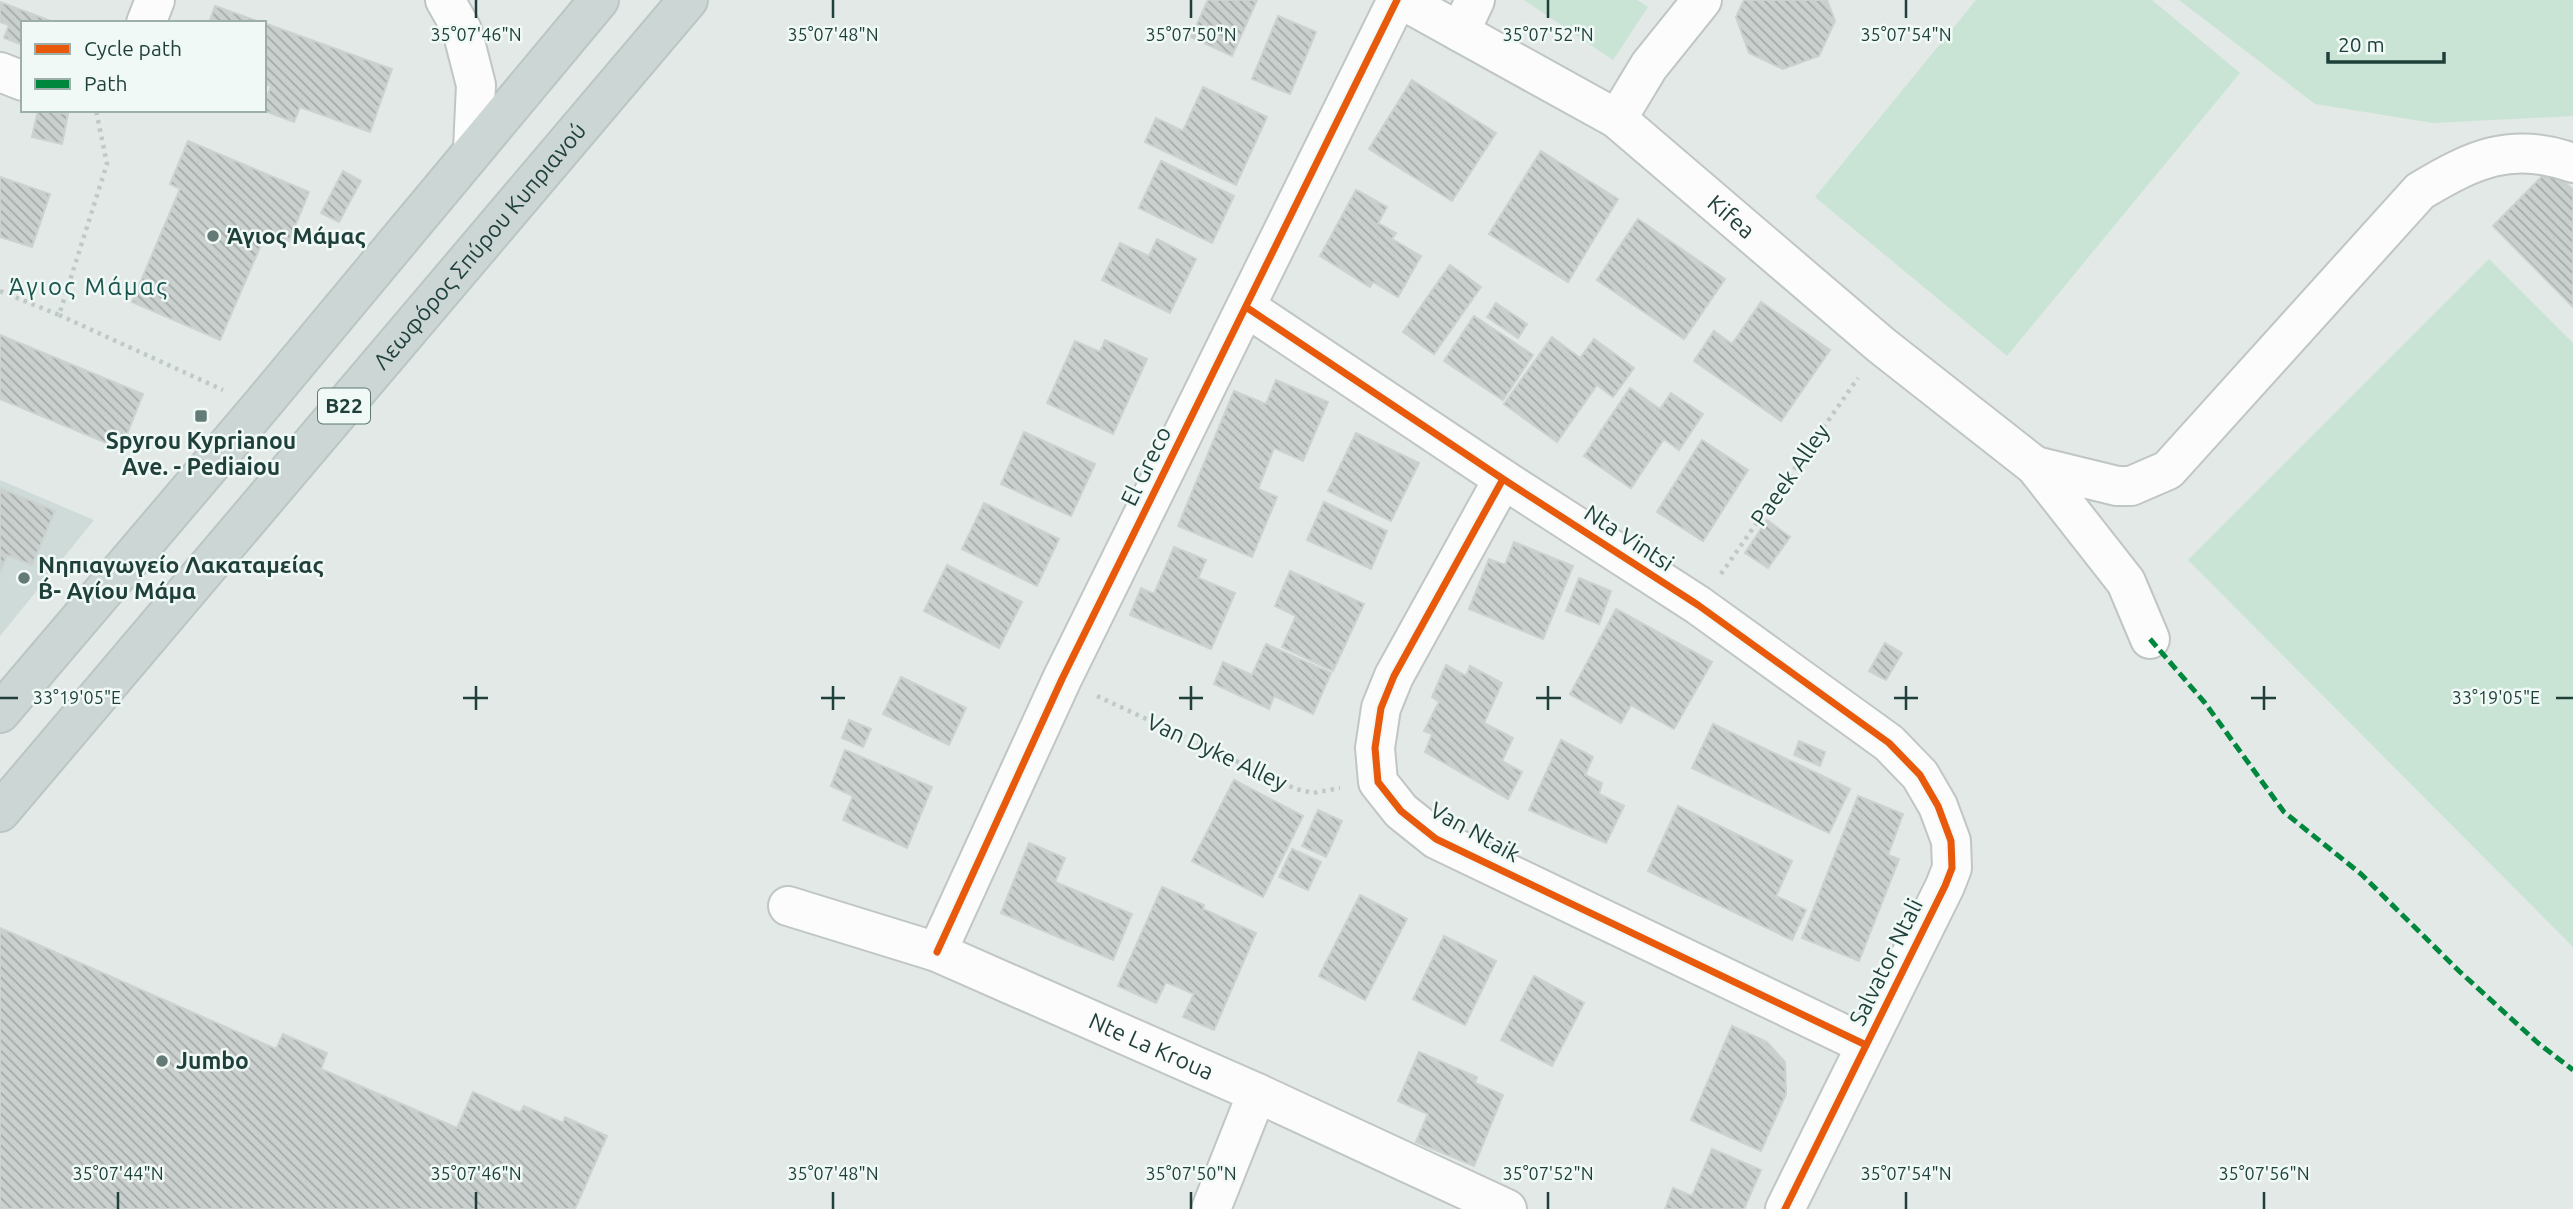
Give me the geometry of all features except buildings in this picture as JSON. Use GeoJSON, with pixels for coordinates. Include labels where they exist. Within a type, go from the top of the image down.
{"type":"FeatureCollection","features":[{"type":"Feature","properties":{"kind":"main road","name":"B22"},"geometry":{"type":"LineString","coordinates":[[0,713],[260,407],[599,0]]}},
{"type":"Feature","properties":{"kind":"main road","name":"Λεωφόρος Σπύρου Κυπριανού"},"geometry":{"type":"LineString","coordinates":[[0,812],[688,0]]}},
{"type":"Feature","properties":{"kind":"street"},"geometry":{"type":"LineString","coordinates":[[147,21],[155,0]]}},
{"type":"Feature","properties":{"kind":"street"},"geometry":{"type":"LineString","coordinates":[[445,0],[462,30],[476,85],[473,149]]}},
{"type":"Feature","properties":{"kind":"street","name":"Kifea"},"geometry":{"type":"LineString","coordinates":[[1400,0],[1468,16],[1617,119],[1881,345],[2035,466]]}},
{"type":"Feature","properties":{"kind":"street","name":"El Greco"},"geometry":{"type":"LineString","coordinates":[[937,952],[1062,680],[1400,0]]}},
{"type":"Feature","properties":{"kind":"street"},"geometry":{"type":"LineString","coordinates":[[1617,119],[1649,66],[1702,0]]}},
{"type":"Feature","properties":{"kind":"street"},"geometry":{"type":"LineString","coordinates":[[0,72],[21,80]]}},
{"type":"Feature","properties":{"kind":"street"},"geometry":{"type":"LineString","coordinates":[[2035,466],[2117,486],[2131,486],[2148,481],[2168,470],[2420,191],[2452,171],[2491,156],[2525,152],[2551,155],[2573,163]]}},
{"type":"Feature","properties":{"kind":"street","name":"Nta Vintsi"},"geometry":{"type":"LineString","coordinates":[[1246,307],[1698,606],[1889,743],[1920,775],[1938,806],[1951,841]]}},
{"type":"Feature","properties":{"kind":"street"},"geometry":{"type":"LineString","coordinates":[[2035,466],[2126,582],[2150,639]]}},
{"type":"Feature","properties":{"kind":"street"},"geometry":{"type":"LineString","coordinates":[[1378,782],[1374,748],[1381,708],[1503,479]]}},
{"type":"Feature","properties":{"kind":"street","name":"Van Ntaik"},"geometry":{"type":"LineString","coordinates":[[1378,782],[1401,811],[1436,839],[1866,1045]]}},
{"type":"Feature","properties":{"kind":"street","name":"Salvator Ntali"},"geometry":{"type":"LineString","coordinates":[[1785,1209],[1945,886],[1952,868],[1951,841]]}},
{"type":"Feature","properties":{"kind":"street","name":"Nte La Kroua"},"geometry":{"type":"LineString","coordinates":[[788,906],[937,952],[1257,1093],[1507,1209]]}},
{"type":"Feature","properties":{"kind":"street"},"geometry":{"type":"LineString","coordinates":[[1211,1209],[1257,1093]]}},
{"type":"Feature","properties":{"kind":"path"},"geometry":{"type":"LineString","coordinates":[[59,315],[107,164],[96,112]]}},
{"type":"Feature","properties":{"kind":"path"},"geometry":{"type":"LineString","coordinates":[[0,291],[59,315],[260,407]]}},
{"type":"Feature","properties":{"kind":"shaded area","name":"Νηπιαγωγείο Λακαταμείας Β΄- Αγίου Μάμα"},"geometry":{"type":"Polygon","coordinates":[[[0,480],[94,520],[0,636],[0,480]]]}},
{"type":"Feature","properties":{"kind":"green space"},"geometry":{"type":"Polygon","coordinates":[[[1524,0],[1637,0],[1648,7],[1613,60],[1524,0]]]}},
{"type":"Feature","properties":{"kind":"green space"},"geometry":{"type":"Polygon","coordinates":[[[1976,0],[2152,0],[2240,73],[2007,356],[1815,197],[1976,0]]]}},
{"type":"Feature","properties":{"kind":"green space"},"geometry":{"type":"Polygon","coordinates":[[[2179,0],[2573,0],[2573,116],[2433,123],[2315,104],[2179,0]]]}},
{"type":"Feature","properties":{"kind":"green space"},"geometry":{"type":"Polygon","coordinates":[[[2489,259],[2573,343],[2573,947],[2188,560],[2489,259]]]}},
{"type":"Feature","properties":{"kind":"marked path"},"geometry":{"type":"LineString","coordinates":[[2150,639],[2205,703],[2284,812],[2361,874],[2459,971],[2538,1043],[2573,1070]]}},
{"type":"Feature","properties":{"kind":"cycle path"},"geometry":{"type":"LineString","coordinates":[[937,952],[1062,679],[1397,0]]}},
{"type":"Feature","properties":{"kind":"cycle path"},"geometry":{"type":"LineString","coordinates":[[1246,307],[1503,479],[1698,605],[1889,743],[1920,775],[1938,806],[1951,841],[1952,868],[1785,1209]]}},
{"type":"Feature","properties":{"kind":"cycle path"},"geometry":{"type":"LineString","coordinates":[[1503,479],[1394,676],[1381,708],[1375,748],[1378,782],[1401,811],[1436,839],[1866,1045]]}},
{"type":"Feature","properties":{"kind":"place","name":"Άγιος Μάμας"},"geometry":{"type":"Point","coordinates":[213,236]}},
{"type":"Feature","properties":{"kind":"place","name":"Spyrou Kyprianou Ave. - Pediaiou"},"geometry":{"type":"Point","coordinates":[201,416]}},
{"type":"Feature","properties":{"kind":"place","name":"Νηπιαγωγείο Λακαταμείας Β΄- Αγίου Μάμα"},"geometry":{"type":"Point","coordinates":[24,578]}},
{"type":"Feature","properties":{"kind":"place","name":"Jumbo"},"geometry":{"type":"Point","coordinates":[162,1061]}},
{"type":"Feature","properties":{"kind":"district","name":"Άγιος Μάμας"},"geometry":{"type":"Point","coordinates":[89,287]}}]}
